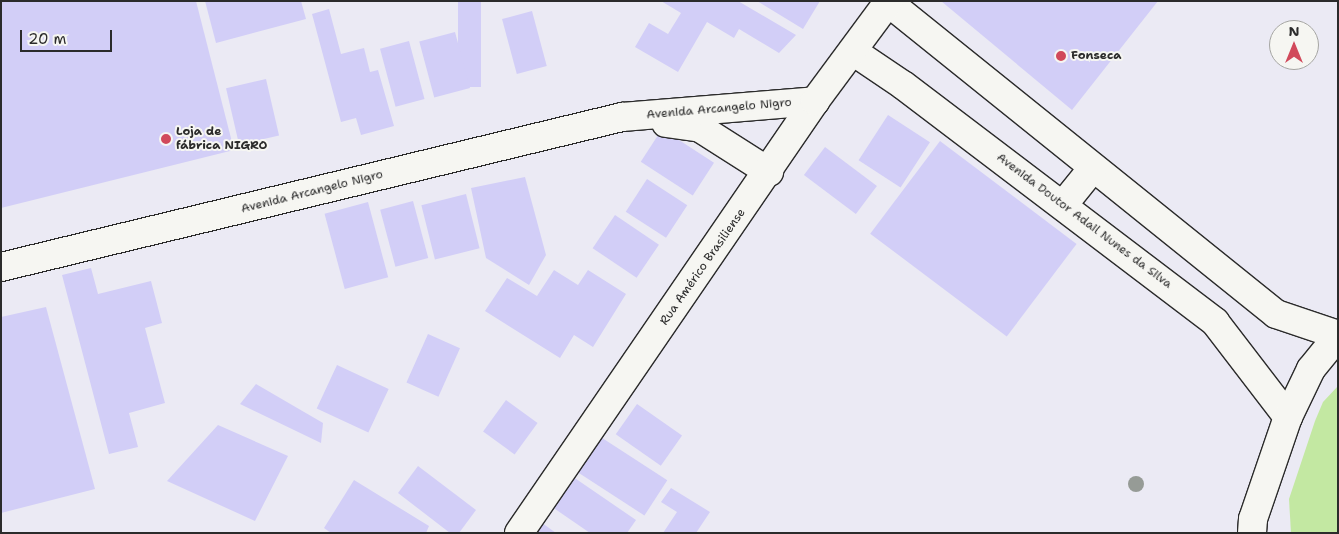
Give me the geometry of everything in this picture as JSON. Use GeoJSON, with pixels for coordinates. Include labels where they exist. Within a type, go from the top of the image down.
{"type":"FeatureCollection","features":[{"type":"Feature","properties":{"kind":"street","name":"Rua Américo Brasiliense"},"geometry":{"type":"LineString","coordinates":[[519,533],[769,172],[815,102],[854,52],[889,2]]}},
{"type":"Feature","properties":{"kind":"street"},"geometry":{"type":"LineString","coordinates":[[889,2],[1092,168],[1276,314],[1338,336],[1312,369],[1288,417],[1255,528]]}},
{"type":"Feature","properties":{"kind":"street","name":"Avenida Doutor Adail Nunes da Silva"},"geometry":{"type":"LineString","coordinates":[[854,52],[1063,205],[1215,322],[1288,417]]}},
{"type":"Feature","properties":{"kind":"street","name":"Avenida Arcangelo Nigro"},"geometry":{"type":"LineString","coordinates":[[1,267],[622,117],[815,102]]}},
{"type":"Feature","properties":{"kind":"street","name":"Avenida Arcangelo Nigro"},"geometry":{"type":"LineString","coordinates":[[622,117],[700,128],[769,172]]}},
{"type":"Feature","properties":{"kind":"street"},"geometry":{"type":"LineString","coordinates":[[1063,205],[1092,168]]}},
{"type":"Feature","properties":{"kind":"green space"},"geometry":{"type":"Polygon","coordinates":[[[1338,386],[1338,533],[1291,533],[1289,499],[1323,402],[1338,386]]]}},
{"type":"Feature","properties":{"kind":"building"},"geometry":{"type":"Polygon","coordinates":[[[1,1],[196,1],[234,150],[1,208],[1,1]]]}},
{"type":"Feature","properties":{"kind":"building"},"geometry":{"type":"Polygon","coordinates":[[[205,1],[301,1],[306,19],[216,43],[205,1]]]}},
{"type":"Feature","properties":{"kind":"building"},"geometry":{"type":"Polygon","coordinates":[[[458,1],[481,1],[481,87],[458,87],[458,1]]]}},
{"type":"Feature","properties":{"kind":"building"},"geometry":{"type":"Polygon","coordinates":[[[661,1],[738,1],[796,35],[779,53],[739,29],[734,38],[707,22],[678,72],[635,47],[649,23],[668,34],[681,13],[661,1]]]}},
{"type":"Feature","properties":{"kind":"building"},"geometry":{"type":"Polygon","coordinates":[[[757,1],[820,1],[803,29],[757,1]]]}},
{"type":"Feature","properties":{"kind":"building","name":"Fonseca"},"geometry":{"type":"Polygon","coordinates":[[[941,1],[1158,1],[1072,110],[941,1]]]}},
{"type":"Feature","properties":{"kind":"building"},"geometry":{"type":"Polygon","coordinates":[[[329,9],[341,54],[364,48],[370,72],[378,70],[394,126],[361,135],[356,118],[341,122],[312,14],[329,9]]]}},
{"type":"Feature","properties":{"kind":"building"},"geometry":{"type":"Polygon","coordinates":[[[532,11],[547,66],[517,74],[502,19],[532,11]]]}},
{"type":"Feature","properties":{"kind":"building"},"geometry":{"type":"Polygon","coordinates":[[[455,32],[470,88],[434,98],[419,42],[455,32]]]}},
{"type":"Feature","properties":{"kind":"building"},"geometry":{"type":"Polygon","coordinates":[[[409,41],[425,99],[396,107],[380,49],[409,41]]]}},
{"type":"Feature","properties":{"kind":"building"},"geometry":{"type":"Polygon","coordinates":[[[266,79],[279,136],[239,145],[226,88],[266,79]]]}},
{"type":"Feature","properties":{"kind":"building"},"geometry":{"type":"Polygon","coordinates":[[[888,115],[930,142],[901,188],[859,160],[888,115]]]}},
{"type":"Feature","properties":{"kind":"building"},"geometry":{"type":"Polygon","coordinates":[[[662,129],[714,163],[693,195],[641,162],[662,129]]]}},
{"type":"Feature","properties":{"kind":"building"},"geometry":{"type":"Polygon","coordinates":[[[940,141],[1077,244],[1007,337],[870,234],[940,141]]]}},
{"type":"Feature","properties":{"kind":"building"},"geometry":{"type":"Polygon","coordinates":[[[825,147],[877,186],[856,214],[804,175],[825,147]]]}},
{"type":"Feature","properties":{"kind":"building"},"geometry":{"type":"Polygon","coordinates":[[[525,177],[546,255],[529,285],[486,258],[471,188],[525,177]]]}},
{"type":"Feature","properties":{"kind":"building"},"geometry":{"type":"Polygon","coordinates":[[[647,179],[687,205],[666,238],[626,212],[647,179]]]}},
{"type":"Feature","properties":{"kind":"building"},"geometry":{"type":"Polygon","coordinates":[[[466,194],[480,248],[435,259],[421,205],[466,194]]]}},
{"type":"Feature","properties":{"kind":"building"},"geometry":{"type":"Polygon","coordinates":[[[413,201],[428,258],[395,267],[380,210],[413,201]]]}},
{"type":"Feature","properties":{"kind":"building"},"geometry":{"type":"Polygon","coordinates":[[[368,202],[388,277],[345,289],[325,214],[368,202]]]}},
{"type":"Feature","properties":{"kind":"building"},"geometry":{"type":"Polygon","coordinates":[[[615,215],[659,245],[637,278],[593,248],[615,215]]]}},
{"type":"Feature","properties":{"kind":"building"},"geometry":{"type":"Polygon","coordinates":[[[91,268],[98,294],[151,281],[162,323],[145,328],[165,403],[129,413],[138,447],[109,454],[62,275],[91,268]]]}},
{"type":"Feature","properties":{"kind":"building"},"geometry":{"type":"Polygon","coordinates":[[[554,270],[578,285],[588,270],[626,294],[593,347],[574,335],[560,358],[485,311],[507,278],[537,296],[554,270]]]}},
{"type":"Feature","properties":{"kind":"building"},"geometry":{"type":"Polygon","coordinates":[[[46,307],[95,489],[1,513],[1,317],[46,307]]]}},
{"type":"Feature","properties":{"kind":"building"},"geometry":{"type":"Polygon","coordinates":[[[428,334],[460,348],[438,397],[406,382],[428,334]]]}},
{"type":"Feature","properties":{"kind":"building"},"geometry":{"type":"Polygon","coordinates":[[[337,365],[389,389],[368,433],[317,409],[337,365]]]}},
{"type":"Feature","properties":{"kind":"building"},"geometry":{"type":"Polygon","coordinates":[[[256,384],[323,423],[321,443],[240,404],[256,384]]]}},
{"type":"Feature","properties":{"kind":"building"},"geometry":{"type":"Polygon","coordinates":[[[506,400],[538,423],[515,454],[483,432],[506,400]]]}},
{"type":"Feature","properties":{"kind":"building"},"geometry":{"type":"Polygon","coordinates":[[[637,404],[682,436],[661,466],[616,434],[637,404]]]}},
{"type":"Feature","properties":{"kind":"building"},"geometry":{"type":"Polygon","coordinates":[[[218,425],[288,456],[255,521],[167,481],[218,425]]]}},
{"type":"Feature","properties":{"kind":"building"},"geometry":{"type":"Polygon","coordinates":[[[596,434],[667,480],[644,516],[573,469],[596,434]]]}},
{"type":"Feature","properties":{"kind":"building"},"geometry":{"type":"Polygon","coordinates":[[[418,466],[476,510],[459,533],[450,533],[398,493],[418,466]]]}},
{"type":"Feature","properties":{"kind":"building"},"geometry":{"type":"Polygon","coordinates":[[[563,470],[636,520],[627,533],[590,533],[542,500],[563,470]]]}},
{"type":"Feature","properties":{"kind":"building"},"geometry":{"type":"Polygon","coordinates":[[[354,480],[429,526],[426,533],[331,533],[324,528],[354,480]]]}},
{"type":"Feature","properties":{"kind":"building"},"geometry":{"type":"Polygon","coordinates":[[[671,488],[710,512],[696,533],[663,533],[677,512],[661,502],[671,488]]]}},
{"type":"Feature","properties":{"kind":"building"},"geometry":{"type":"Polygon","coordinates":[[[531,515],[556,533],[519,533],[531,515]]]}},
{"type":"Feature","properties":{"kind":"place","name":"Fonseca"},"geometry":{"type":"Point","coordinates":[1061,56]}},
{"type":"Feature","properties":{"kind":"place","name":"Loja de fábrica NIGRO"},"geometry":{"type":"Point","coordinates":[166,139]}}]}
